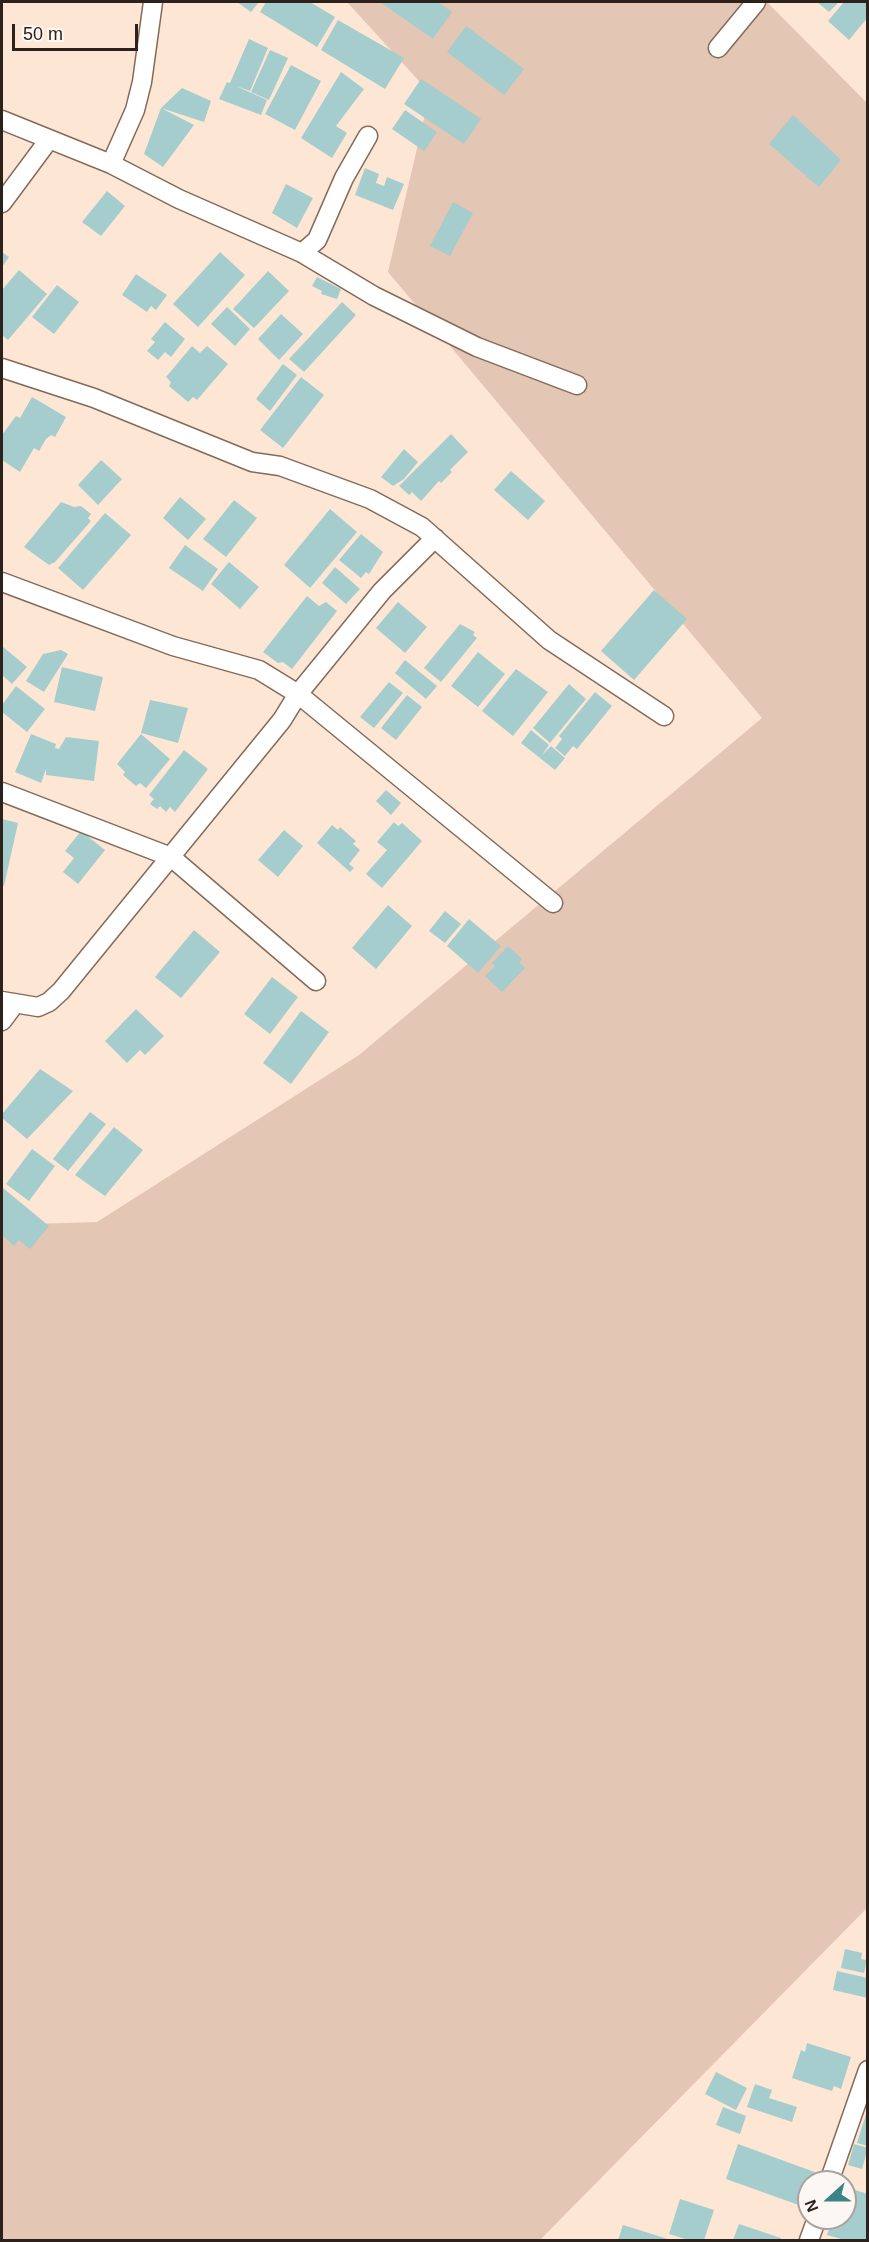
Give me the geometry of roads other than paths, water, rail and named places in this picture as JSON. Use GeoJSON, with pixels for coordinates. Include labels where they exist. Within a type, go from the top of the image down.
{"type":"FeatureCollection","features":[{"type":"Feature","properties":{"kind":"street"},"geometry":{"type":"LineString","coordinates":[[111,164],[131,120],[142,82],[153,2]]}},
{"type":"Feature","properties":{"kind":"street"},"geometry":{"type":"LineString","coordinates":[[718,48],[756,2]]}},
{"type":"Feature","properties":{"kind":"street"},"geometry":{"type":"LineString","coordinates":[[2,120],[48,141],[111,164],[179,199],[302,253],[374,296],[466,342],[577,385]]}},
{"type":"Feature","properties":{"kind":"street"},"geometry":{"type":"LineString","coordinates":[[302,253],[317,240],[344,177],[368,136]]}},
{"type":"Feature","properties":{"kind":"street"},"geometry":{"type":"LineString","coordinates":[[2,203],[48,141]]}},
{"type":"Feature","properties":{"kind":"street"},"geometry":{"type":"LineString","coordinates":[[2,368],[94,398],[252,462],[280,466],[370,499],[422,528],[549,640],[664,716]]}},
{"type":"Feature","properties":{"kind":"street"},"geometry":{"type":"LineString","coordinates":[[2,1021],[8,1003],[38,1006],[57,996],[282,720],[298,694],[382,591],[435,538]]}},
{"type":"Feature","properties":{"kind":"street"},"geometry":{"type":"LineString","coordinates":[[2,582],[173,646],[259,670],[298,694],[553,903]]}},
{"type":"Feature","properties":{"kind":"street"},"geometry":{"type":"LineString","coordinates":[[2,792],[171,857],[316,981]]}},
{"type":"Feature","properties":{"kind":"street"},"geometry":{"type":"LineString","coordinates":[[833,2170],[867,2070]]}}]}
